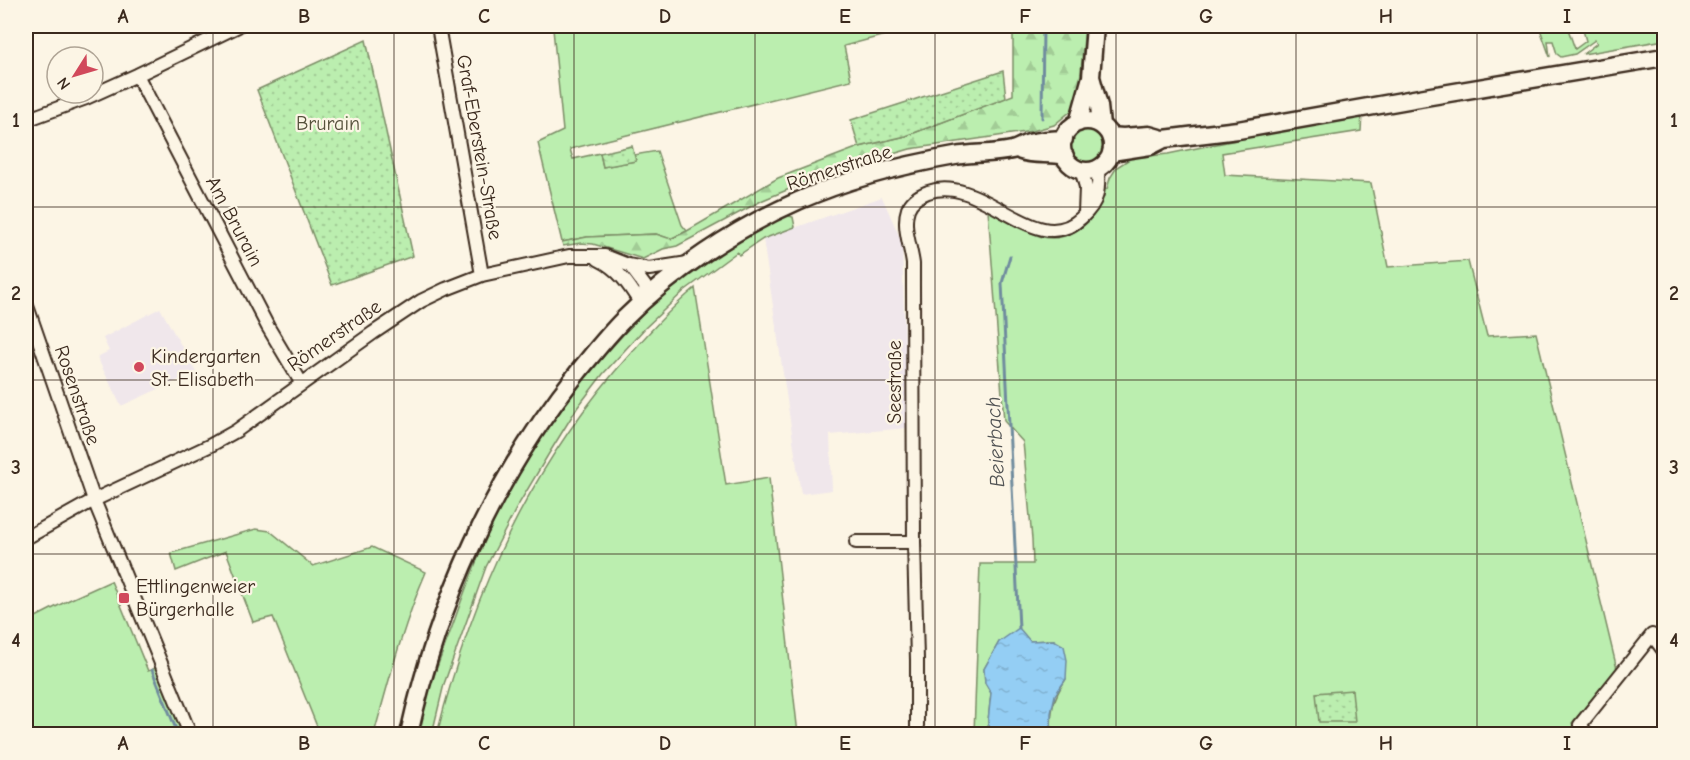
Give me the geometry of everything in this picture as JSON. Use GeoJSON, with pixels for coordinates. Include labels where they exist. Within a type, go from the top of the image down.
{"type":"FeatureCollection","features":[{"type":"Feature","properties":{"kind":"main road"},"geometry":{"type":"LineString","coordinates":[[1078,123],[1091,77],[1095,26]]}},
{"type":"Feature","properties":{"kind":"main road"},"geometry":{"type":"LineString","coordinates":[[1091,77],[1108,138],[1108,159],[1089,169],[1069,162],[1063,151],[1064,139],[1069,129],[1078,123],[1090,121],[1108,138],[1150,146],[1164,140],[1238,130],[1425,96],[1665,57]]}},
{"type":"Feature","properties":{"kind":"main road","name":"Römerstraße"},"geometry":{"type":"LineString","coordinates":[[409,735],[423,679],[440,626],[461,569],[497,496],[561,394],[610,334],[643,301],[728,238],[766,216],[824,190],[887,171],[954,157],[1014,150],[1027,144],[1064,139]]}},
{"type":"Feature","properties":{"kind":"main road","name":"Römerstraße"},"geometry":{"type":"LineString","coordinates":[[1014,150],[1030,154],[1047,153],[1065,156]]}},
{"type":"Feature","properties":{"kind":"street","name":"Graf-Eberstein-Straße"},"geometry":{"type":"LineString","coordinates":[[438,26],[482,275]]}},
{"type":"Feature","properties":{"kind":"street"},"geometry":{"type":"LineString","coordinates":[[26,120],[86,98],[137,75],[231,27]]}},
{"type":"Feature","properties":{"kind":"street","name":"Am Brurain"},"geometry":{"type":"LineString","coordinates":[[137,75],[268,327],[302,384]]}},
{"type":"Feature","properties":{"kind":"street","name":"Seestraße"},"geometry":{"type":"LineString","coordinates":[[917,735],[913,275],[906,223],[907,210],[914,200],[927,193],[953,189],[972,195],[1038,228],[1057,230],[1069,226],[1085,214],[1089,169]]}},
{"type":"Feature","properties":{"kind":"street"},"geometry":{"type":"LineString","coordinates":[[589,256],[603,261],[616,270],[643,301]]}},
{"type":"Feature","properties":{"kind":"street","name":"Römerstraße"},"geometry":{"type":"LineString","coordinates":[[26,538],[94,500],[236,431],[421,301],[446,289],[482,275],[560,258],[605,256],[630,266],[649,269],[692,263]]}},
{"type":"Feature","properties":{"kind":"street"},"geometry":{"type":"LineString","coordinates":[[630,266],[645,286],[643,301]]}},
{"type":"Feature","properties":{"kind":"street","name":"Rosenstraße"},"geometry":{"type":"LineString","coordinates":[[26,303],[94,500],[190,735]]}},
{"type":"Feature","properties":{"kind":"street"},"geometry":{"type":"LineString","coordinates":[[856,542],[914,542]]}},
{"type":"Feature","properties":{"kind":"street"},"geometry":{"type":"LineString","coordinates":[[1587,735],[1580,725],[1652,635],[1665,651]]}},
{"type":"Feature","properties":{"kind":"shaded area"},"geometry":{"type":"Polygon","coordinates":[[[882,197],[902,242],[907,428],[830,435],[832,490],[801,494],[763,239],[882,197]]]}},
{"type":"Feature","properties":{"kind":"shaded area"},"geometry":{"type":"Polygon","coordinates":[[[160,308],[196,372],[121,406],[97,357],[109,351],[103,338],[160,308]]]}},
{"type":"Feature","properties":{"kind":"green space"},"geometry":{"type":"Polygon","coordinates":[[[564,26],[919,26],[844,46],[851,80],[570,149],[573,159],[600,153],[603,167],[636,161],[634,155],[657,151],[682,225],[687,231],[670,239],[656,234],[587,237],[562,242],[538,143],[563,131],[553,29],[564,26]]]}},
{"type":"Feature","properties":{"kind":"green space"},"geometry":{"type":"Polygon","coordinates":[[[1013,26],[1085,26],[1078,105],[1054,125],[1032,131],[910,149],[828,173],[763,200],[677,246],[663,249],[643,259],[593,244],[563,246],[562,242],[587,237],[656,234],[671,239],[778,178],[859,147],[906,136],[1013,95],[1013,26]]]}},
{"type":"Feature","properties":{"kind":"green space"},"geometry":{"type":"Polygon","coordinates":[[[1539,26],[1567,26],[1575,49],[1586,41],[1582,26],[1664,26],[1664,40],[1583,54],[1597,43],[1595,40],[1575,54],[1561,57],[1557,54],[1553,41],[1548,41],[1550,57],[1539,26]]]}},
{"type":"Feature","properties":{"kind":"green space","name":"Brurain"},"geometry":{"type":"Polygon","coordinates":[[[366,40],[413,256],[332,285],[257,90],[366,40]]]}},
{"type":"Feature","properties":{"kind":"green space"},"geometry":{"type":"Polygon","coordinates":[[[1003,71],[1006,98],[906,136],[859,147],[851,120],[1003,71]]]}},
{"type":"Feature","properties":{"kind":"green space","name":"Beierbach"},"geometry":{"type":"Polygon","coordinates":[[[1362,114],[1361,131],[1222,153],[1225,175],[1371,183],[1388,267],[1468,261],[1487,336],[1536,333],[1617,669],[1572,723],[1580,734],[1051,734],[1053,705],[1066,679],[1054,640],[999,642],[984,669],[985,683],[991,693],[989,734],[974,734],[980,564],[1033,564],[1023,442],[1004,421],[988,210],[1036,235],[1051,238],[1067,235],[1082,227],[1093,215],[1101,189],[1107,189],[1110,178],[1117,167],[1131,158],[1168,154],[1362,114]]]}},
{"type":"Feature","properties":{"kind":"green space"},"geometry":{"type":"Polygon","coordinates":[[[1088,128],[1101,133],[1106,146],[1101,159],[1088,164],[1075,159],[1070,146],[1075,133],[1088,128]]]}},
{"type":"Feature","properties":{"kind":"green space"},"geometry":{"type":"Polygon","coordinates":[[[632,146],[636,161],[603,167],[600,153],[632,146]]]}},
{"type":"Feature","properties":{"kind":"green space"},"geometry":{"type":"Polygon","coordinates":[[[785,215],[793,217],[795,227],[763,239],[739,255],[737,252],[684,291],[645,328],[603,374],[577,408],[517,507],[486,567],[444,684],[432,734],[417,734],[433,680],[486,537],[515,481],[548,428],[605,355],[648,308],[714,258],[785,215]]]}},
{"type":"Feature","properties":{"kind":"green space"},"geometry":{"type":"Polygon","coordinates":[[[695,288],[726,485],[769,478],[798,734],[437,734],[468,630],[510,532],[535,485],[595,395],[654,328],[695,288]]]}},
{"type":"Feature","properties":{"kind":"green space"},"geometry":{"type":"Polygon","coordinates":[[[256,529],[270,531],[313,566],[372,547],[426,572],[403,632],[374,734],[320,734],[273,617],[253,622],[226,551],[176,571],[171,553],[256,529]]]}},
{"type":"Feature","properties":{"kind":"green space"},"geometry":{"type":"Polygon","coordinates":[[[111,581],[148,671],[156,668],[184,734],[26,734],[26,622],[111,581]]]}},
{"type":"Feature","properties":{"kind":"green space"},"geometry":{"type":"Polygon","coordinates":[[[1352,690],[1355,722],[1319,722],[1316,693],[1352,690]]]}},
{"type":"Feature","properties":{"kind":"water"},"geometry":{"type":"Polygon","coordinates":[[[1019,628],[1030,641],[1054,640],[1064,646],[1067,660],[1066,679],[1055,695],[1051,713],[1051,734],[989,734],[991,693],[985,683],[984,669],[999,642],[1019,628]]]}},
{"type":"Feature","properties":{"kind":"waterway","name":"Beierbach"},"geometry":{"type":"LineString","coordinates":[[1042,118],[1043,26]]}},
{"type":"Feature","properties":{"kind":"waterway","name":"Beierbach"},"geometry":{"type":"LineString","coordinates":[[1010,256],[1002,283],[1019,628]]}},
{"type":"Feature","properties":{"kind":"waterway"},"geometry":{"type":"LineString","coordinates":[[152,670],[178,734]]}},
{"type":"Feature","properties":{"kind":"place","name":"Kindergarten St. Elisabeth"},"geometry":{"type":"Point","coordinates":[139,367]}},
{"type":"Feature","properties":{"kind":"place","name":"Ettlingenweier Bürgerhalle"},"geometry":{"type":"Point","coordinates":[124,598]}}]}
